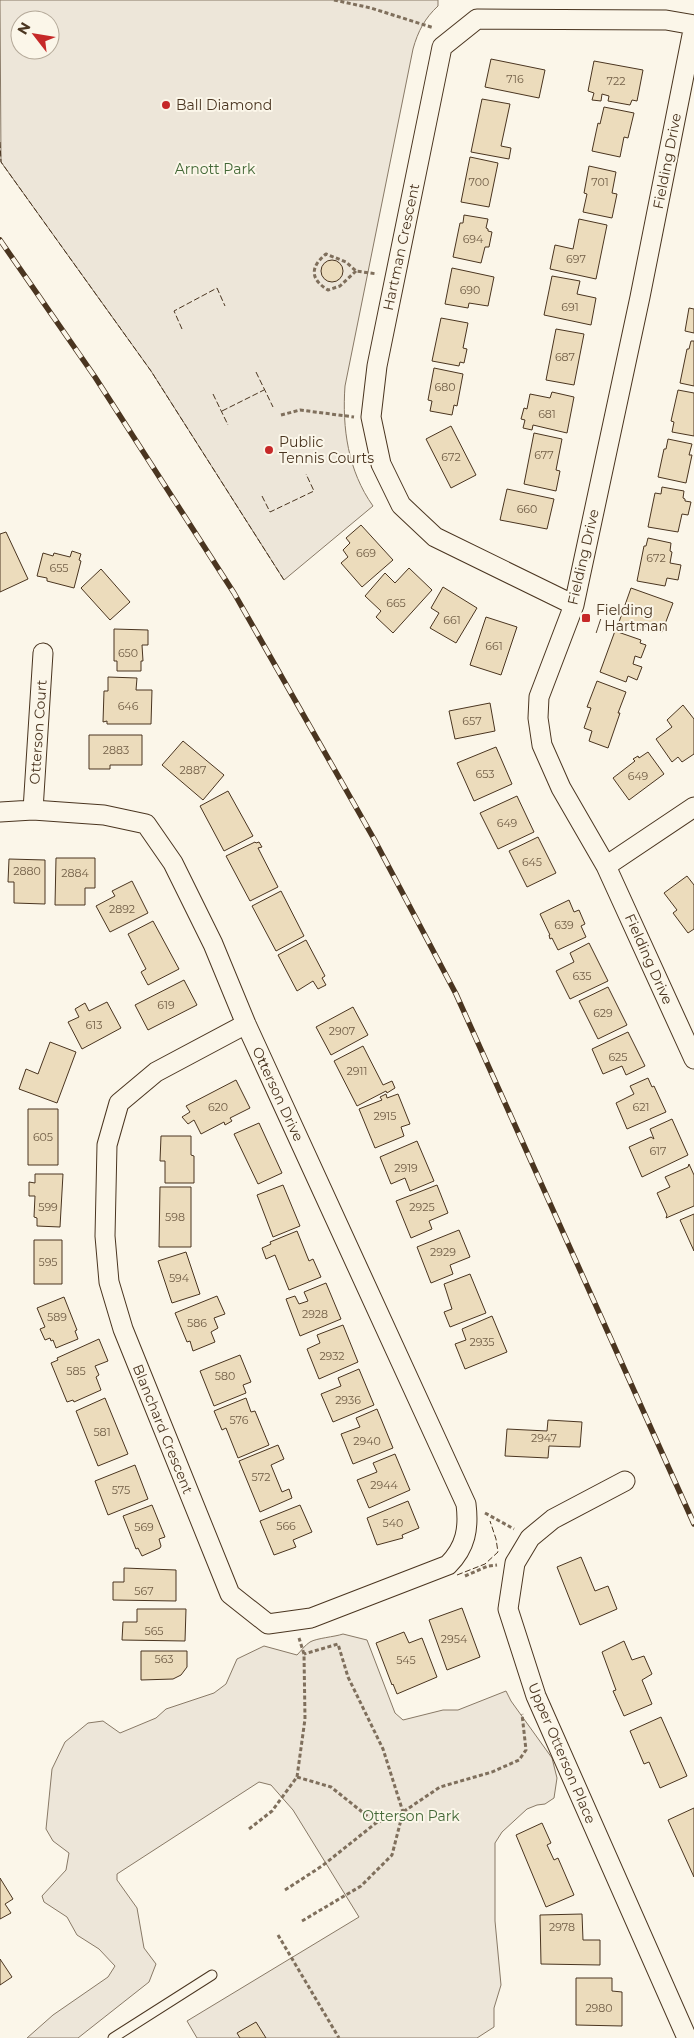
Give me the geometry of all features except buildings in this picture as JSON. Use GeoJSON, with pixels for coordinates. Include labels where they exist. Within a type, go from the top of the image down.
{"type":"FeatureCollection","features":[{"type":"Feature","properties":{"kind":"street","name":"Hartman Crescent"},"geometry":{"type":"LineString","coordinates":[[574,605],[435,537],[401,506],[380,464],[371,417],[377,366],[442,47],[477,19],[666,20],[694,25]]}},
{"type":"Feature","properties":{"kind":"street","name":"Fielding Drive"},"geometry":{"type":"LineString","coordinates":[[694,25],[640,297],[574,605],[539,697],[538,718],[542,745],[561,788],[606,866],[694,1059]]}},
{"type":"Feature","properties":{"kind":"street","name":"Otterson Court"},"geometry":{"type":"LineString","coordinates":[[33,810],[43,654]]}},
{"type":"Feature","properties":{"kind":"street"},"geometry":{"type":"LineString","coordinates":[[606,866],[694,808]]}},
{"type":"Feature","properties":{"kind":"street","name":"Otterson Drive"},"geometry":{"type":"LineString","coordinates":[[0,812],[33,810],[104,815],[146,824],[173,863],[209,936],[246,1024],[465,1501]]}},
{"type":"Feature","properties":{"kind":"street","name":"Blanchard Crescent"},"geometry":{"type":"LineString","coordinates":[[246,1024],[156,1072],[119,1103],[108,1145],[105,1236],[109,1282],[123,1329],[230,1594],[268,1624],[294,1621],[311,1618],[448,1565],[461,1548],[466,1537],[468,1527],[465,1501]]}},
{"type":"Feature","properties":{"kind":"street","name":"Upper Otterson Place"},"geometry":{"type":"LineString","coordinates":[[625,1481],[553,1519],[530,1538],[515,1563],[508,1608],[536,1696],[687,2038]]}},
{"type":"Feature","properties":{"kind":"lane"},"geometry":{"type":"LineString","coordinates":[[113,2038],[212,1975]]}},
{"type":"Feature","properties":{"kind":"path"},"geometry":{"type":"LineString","coordinates":[[334,0],[371,8],[456,36]]}},
{"type":"Feature","properties":{"kind":"path"},"geometry":{"type":"LineString","coordinates":[[356,271],[340,286],[328,290],[317,283],[314,274],[317,262],[326,254],[346,262],[356,271],[395,277]]}},
{"type":"Feature","properties":{"kind":"path"},"geometry":{"type":"LineString","coordinates":[[280,415],[300,410],[347,417],[371,417]]}},
{"type":"Feature","properties":{"kind":"path"},"geometry":{"type":"LineString","coordinates":[[465,1501],[530,1538]]}},
{"type":"Feature","properties":{"kind":"path"},"geometry":{"type":"LineString","coordinates":[[464,1576],[488,1566],[515,1563]]}},
{"type":"Feature","properties":{"kind":"path"},"geometry":{"type":"LineString","coordinates":[[249,1829],[272,1811],[297,1777],[305,1719],[304,1654],[294,1621]]}},
{"type":"Feature","properties":{"kind":"path"},"geometry":{"type":"LineString","coordinates":[[302,1920],[355,1891],[392,1854],[404,1812],[383,1749],[348,1677],[338,1644],[304,1654]]}},
{"type":"Feature","properties":{"kind":"path"},"geometry":{"type":"LineString","coordinates":[[284,1890],[322,1866],[376,1823],[404,1812],[440,1788],[492,1772],[519,1760],[526,1750],[521,1715],[536,1696]]}},
{"type":"Feature","properties":{"kind":"path"},"geometry":{"type":"LineString","coordinates":[[297,1777],[331,1787],[376,1823]]}},
{"type":"Feature","properties":{"kind":"path"},"geometry":{"type":"LineString","coordinates":[[278,1935],[340,2038]]}},
{"type":"Feature","properties":{"kind":"green space","name":"Arnott Park"},"geometry":{"type":"Polygon","coordinates":[[[0,0],[438,0],[438,6],[422,25],[413,49],[345,386],[344,402],[348,449],[364,493],[373,506],[284,580],[151,371],[1,162],[0,0]]]}},
{"type":"Feature","properties":{"kind":"green space","name":"Otterson Park"},"geometry":{"type":"Polygon","coordinates":[[[343,1634],[367,1640],[395,1713],[403,1720],[443,1710],[458,1710],[506,1691],[511,1701],[552,1758],[557,1778],[554,1798],[545,1804],[527,1809],[502,1832],[495,1843],[495,1921],[501,1985],[494,2008],[494,2027],[477,2038],[197,2038],[187,2021],[359,1917],[293,1810],[271,1785],[259,1782],[117,1874],[117,1880],[137,1908],[144,1948],[156,1964],[149,1982],[78,2038],[27,2038],[53,2015],[108,1977],[115,1966],[99,1949],[77,1935],[67,1917],[44,1902],[42,1896],[66,1870],[69,1853],[53,1841],[46,1829],[52,1769],[65,1742],[88,1723],[103,1721],[120,1733],[156,1718],[166,1709],[214,1693],[226,1684],[237,1659],[264,1646],[297,1655],[310,1642],[343,1634]]]}},
{"type":"Feature","properties":{"kind":"railway"},"geometry":{"type":"LineString","coordinates":[[0,240],[95,377],[234,593],[374,839],[456,994],[694,1524]]}},
{"type":"Feature","properties":{"kind":"fence"},"geometry":{"type":"LineString","coordinates":[[0,142],[1,162],[151,371],[284,580]]}},
{"type":"Feature","properties":{"kind":"fence"},"geometry":{"type":"LineString","coordinates":[[182,329],[174,311],[217,288],[225,306]]}},
{"type":"Feature","properties":{"kind":"fence"},"geometry":{"type":"LineString","coordinates":[[256,372],[273,407]]}},
{"type":"Feature","properties":{"kind":"fence"},"geometry":{"type":"LineString","coordinates":[[222,411],[264,390]]}},
{"type":"Feature","properties":{"kind":"fence"},"geometry":{"type":"LineString","coordinates":[[213,394],[228,425]]}},
{"type":"Feature","properties":{"kind":"fence"},"geometry":{"type":"LineString","coordinates":[[262,496],[270,512],[314,491],[306,474]]}},
{"type":"Feature","properties":{"kind":"fence"},"geometry":{"type":"LineString","coordinates":[[457,1575],[485,1564],[498,1552],[490,1521]]}},
{"type":"Feature","properties":{"kind":"place","name":"Ball Diamond"},"geometry":{"type":"Point","coordinates":[166,105]}},
{"type":"Feature","properties":{"kind":"place","name":"Public Tennis Courts"},"geometry":{"type":"Point","coordinates":[269,450]}},
{"type":"Feature","properties":{"kind":"place","name":"Fielding / Hartman"},"geometry":{"type":"Point","coordinates":[586,618]}}]}
